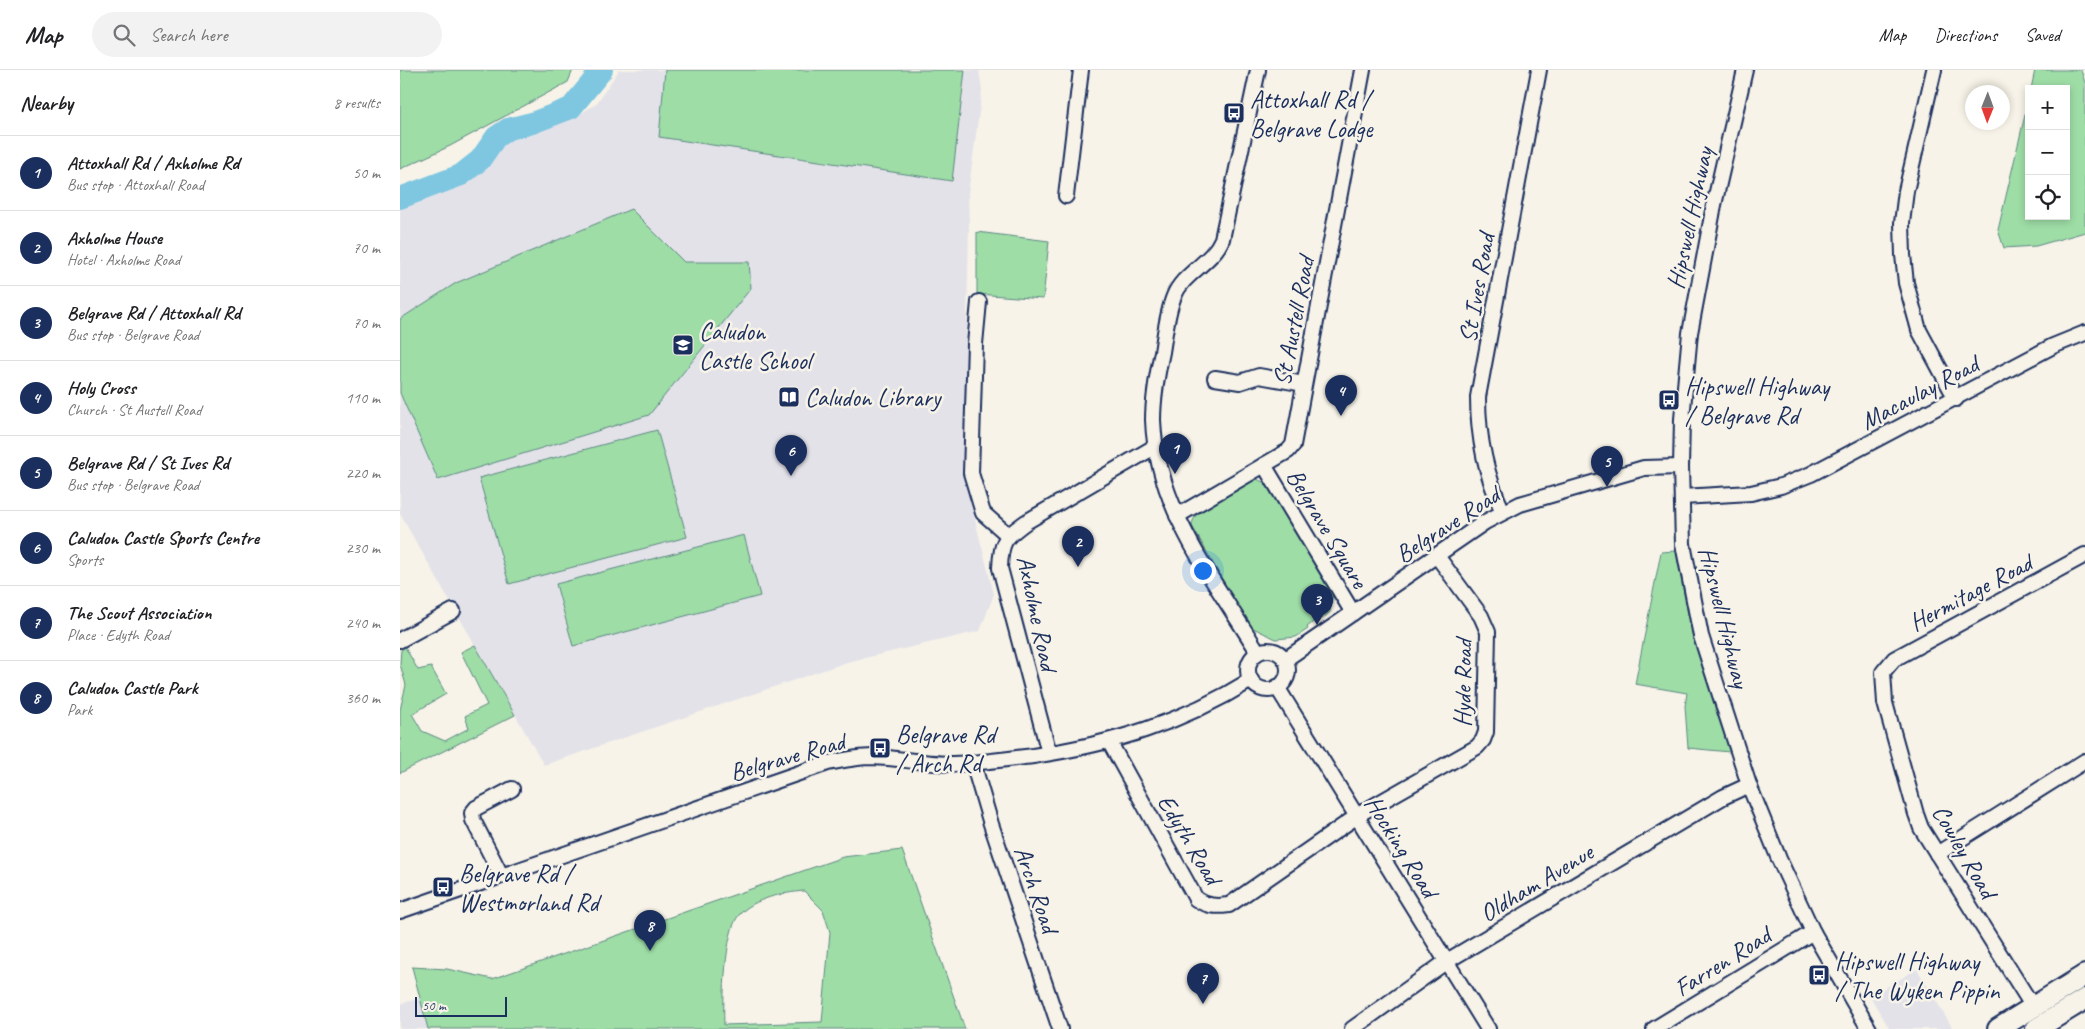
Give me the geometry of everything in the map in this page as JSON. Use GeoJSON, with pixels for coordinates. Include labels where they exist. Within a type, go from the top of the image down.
{"type":"FeatureCollection","features":[{"type":"Feature","properties":{"kind":"highway"},"geometry":{"type":"LineString","coordinates":[[1998,1029],[2085,975]]}},
{"type":"Feature","properties":{"kind":"highway"},"geometry":{"type":"LineString","coordinates":[[2036,1029],[2085,999]]}},
{"type":"Feature","properties":{"kind":"street"},"geometry":{"type":"LineString","coordinates":[[1066,196],[1081,70]]}},
{"type":"Feature","properties":{"kind":"street"},"geometry":{"type":"LineString","coordinates":[[1258,70],[1222,239],[1211,256],[1179,287],[1171,303],[1154,397],[1156,446],[1163,482],[1177,516],[1258,652]]}},
{"type":"Feature","properties":{"kind":"street","name":"St Austell Road"},"geometry":{"type":"LineString","coordinates":[[1177,516],[1288,451],[1293,445],[1363,70]]}},
{"type":"Feature","properties":{"kind":"street","name":"St Ives Road"},"geometry":{"type":"LineString","coordinates":[[1503,512],[1488,476],[1478,416],[1478,397],[1539,70]]}},
{"type":"Feature","properties":{"kind":"street","name":"Hipswell Highway"},"geometry":{"type":"LineString","coordinates":[[1745,70],[1714,205],[1690,333],[1682,419],[1683,544],[1699,626],[1749,785],[1776,851],[1813,932],[1870,1029]]}},
{"type":"Feature","properties":{"kind":"street"},"geometry":{"type":"LineString","coordinates":[[1934,70],[1906,191],[1902,223],[1902,255],[1909,298],[1919,330],[1956,398]]}},
{"type":"Feature","properties":{"kind":"street"},"geometry":{"type":"LineString","coordinates":[[979,302],[975,344],[971,473],[983,513],[1008,535]]}},
{"type":"Feature","properties":{"kind":"street","name":"Macaulay Road"},"geometry":{"type":"LineString","coordinates":[[1682,497],[1751,493],[1781,486],[1811,474],[2053,346],[2085,333]]}},
{"type":"Feature","properties":{"kind":"street"},"geometry":{"type":"LineString","coordinates":[[1216,378],[1240,382],[1259,376],[1304,384]]}},
{"type":"Feature","properties":{"kind":"street","name":"Axholme Road"},"geometry":{"type":"LineString","coordinates":[[1049,753],[1000,568],[1001,549],[1008,535],[1026,522],[1156,446]]}},
{"type":"Feature","properties":{"kind":"street","name":"Belgrave Square"},"geometry":{"type":"LineString","coordinates":[[1264,465],[1353,613]]}},
{"type":"Feature","properties":{"kind":"street","name":"Belgrave Road"},"geometry":{"type":"LineString","coordinates":[[1286,659],[1485,522],[1503,512],[1520,504],[1636,470],[1658,467],[1681,467]]}},
{"type":"Feature","properties":{"kind":"street","name":"Hermitage Road"},"geometry":{"type":"LineString","coordinates":[[1884,676],[1884,672],[1894,659],[2085,555]]}},
{"type":"Feature","properties":{"kind":"street","name":"Hyde Road"},"geometry":{"type":"LineString","coordinates":[[1357,816],[1477,747],[1483,740],[1486,732],[1488,632],[1481,616],[1437,556]]}},
{"type":"Feature","properties":{"kind":"street"},"geometry":{"type":"LineString","coordinates":[[400,640],[453,611]]}},
{"type":"Feature","properties":{"kind":"street"},"geometry":{"type":"LineString","coordinates":[[1269,650],[1276,652],[1286,659],[1288,673],[1283,683],[1278,687],[1272,689],[1260,688],[1251,680],[1248,674],[1249,665],[1258,652],[1269,650]]}},
{"type":"Feature","properties":{"kind":"street","name":"Cowley Road"},"geometry":{"type":"LineString","coordinates":[[1884,676],[1885,703],[1921,828],[2033,1007]]}},
{"type":"Feature","properties":{"kind":"street","name":"Belgrave Road"},"geometry":{"type":"LineString","coordinates":[[400,911],[828,762],[872,757],[940,764],[973,763],[1049,753],[1110,741],[1174,720],[1232,692],[1251,680]]}},
{"type":"Feature","properties":{"kind":"street","name":"Hocking Road"},"geometry":{"type":"LineString","coordinates":[[1278,687],[1488,1029]]}},
{"type":"Feature","properties":{"kind":"street","name":"Edyth Road"},"geometry":{"type":"LineString","coordinates":[[1110,741],[1196,899],[1205,905],[1218,907],[1229,905],[1357,816]]}},
{"type":"Feature","properties":{"kind":"street"},"geometry":{"type":"LineString","coordinates":[[1937,854],[2085,761]]}},
{"type":"Feature","properties":{"kind":"street","name":"Arch Road"},"geometry":{"type":"LineString","coordinates":[[973,763],[991,824],[1060,1029]]}},
{"type":"Feature","properties":{"kind":"street","name":"Oldham Avenue"},"geometry":{"type":"LineString","coordinates":[[1352,1029],[1447,961],[1723,797],[1749,785]]}},
{"type":"Feature","properties":{"kind":"street"},"geometry":{"type":"LineString","coordinates":[[501,875],[473,820],[472,813],[476,808],[512,789]]}},
{"type":"Feature","properties":{"kind":"street","name":"Farren Road"},"geometry":{"type":"LineString","coordinates":[[1654,1029],[1813,932]]}},
{"type":"Feature","properties":{"kind":"shaded area","name":"Caludon Castle School"},"geometry":{"type":"Polygon","coordinates":[[[619,70],[979,70],[982,90],[968,194],[964,466],[966,485],[994,594],[980,631],[847,662],[544,765],[400,514],[400,208],[463,184],[503,142],[578,115],[596,104],[619,70]]]}},
{"type":"Feature","properties":{"kind":"shaded area"},"geometry":{"type":"Polygon","coordinates":[[[1917,969],[1953,1029],[1890,1029],[1870,997],[1917,969]]]}},
{"type":"Feature","properties":{"kind":"shaded area"},"geometry":{"type":"Polygon","coordinates":[[[421,998],[428,1029],[400,1029],[400,1004],[421,998]]]}},
{"type":"Feature","properties":{"kind":"green space"},"geometry":{"type":"Polygon","coordinates":[[[400,70],[573,70],[568,82],[450,146],[400,169],[400,70]]]}},
{"type":"Feature","properties":{"kind":"green space"},"geometry":{"type":"Polygon","coordinates":[[[665,70],[965,70],[952,181],[659,137],[665,70]]]}},
{"type":"Feature","properties":{"kind":"green space"},"geometry":{"type":"Polygon","coordinates":[[[2035,70],[2081,70],[2085,83],[2085,232],[2036,246],[2004,248],[1998,230],[2025,115],[2025,220],[2070,220],[2070,85],[2032,85],[2035,70]]]}},
{"type":"Feature","properties":{"kind":"green space"},"geometry":{"type":"Polygon","coordinates":[[[631,209],[684,262],[749,262],[751,288],[649,415],[438,480],[400,393],[400,319],[456,283],[631,209]]]}},
{"type":"Feature","properties":{"kind":"green space"},"geometry":{"type":"Polygon","coordinates":[[[977,232],[1049,241],[1043,299],[977,294],[977,232]]]}},
{"type":"Feature","properties":{"kind":"green space"},"geometry":{"type":"Polygon","coordinates":[[[657,430],[687,537],[509,584],[479,478],[657,430]]]}},
{"type":"Feature","properties":{"kind":"green space"},"geometry":{"type":"Polygon","coordinates":[[[1255,478],[1267,484],[1274,493],[1333,594],[1330,612],[1322,619],[1320,617],[1307,627],[1308,629],[1296,637],[1276,639],[1249,626],[1192,526],[1194,519],[1206,506],[1225,493],[1255,478]]]}},
{"type":"Feature","properties":{"kind":"green space"},"geometry":{"type":"Polygon","coordinates":[[[744,535],[760,596],[573,646],[556,584],[744,535]]]}},
{"type":"Feature","properties":{"kind":"green space"},"geometry":{"type":"Polygon","coordinates":[[[1676,551],[1688,614],[1730,752],[1688,748],[1685,706],[1687,693],[1635,684],[1661,552],[1676,551]]]}},
{"type":"Feature","properties":{"kind":"green space"},"geometry":{"type":"Polygon","coordinates":[[[475,645],[515,715],[400,773],[400,710],[406,685],[400,664],[401,650],[405,647],[418,670],[431,667],[446,694],[412,714],[422,731],[445,741],[469,728],[465,716],[487,705],[461,652],[475,645]]]}},
{"type":"Feature","properties":{"kind":"green space"},"geometry":{"type":"Polygon","coordinates":[[[902,850],[965,1029],[428,1029],[412,967],[447,969],[492,979],[843,857],[902,850]],[[804,891],[769,897],[753,904],[739,915],[730,936],[727,951],[724,985],[724,1025],[822,1022],[830,932],[823,910],[804,891]]]}},
{"type":"Feature","properties":{"kind":"waterway"},"geometry":{"type":"LineString","coordinates":[[400,198],[461,175],[480,160],[496,137],[508,129],[532,123],[571,108],[602,70]]}},
{"type":"Feature","properties":{"kind":"place","name":"Attoxhall Rd / Belgrave Lodge"},"geometry":{"type":"Point","coordinates":[1234,113]}},
{"type":"Feature","properties":{"kind":"place","name":"Caludon Castle School"},"geometry":{"type":"Point","coordinates":[683,345]}},
{"type":"Feature","properties":{"kind":"place","name":"Caludon Library"},"geometry":{"type":"Point","coordinates":[789,397]}},
{"type":"Feature","properties":{"kind":"place","name":"Hipswell Highway / Belgrave Rd"},"geometry":{"type":"Point","coordinates":[1669,400]}},
{"type":"Feature","properties":{"kind":"place","name":"Holy Cross"},"geometry":{"type":"Point","coordinates":[1341,416]}},
{"type":"Feature","properties":{"kind":"place","name":"Attoxhall Rd / Axholme Rd"},"geometry":{"type":"Point","coordinates":[1175,474]}},
{"type":"Feature","properties":{"kind":"place","name":"Caludon Castle Sports Centre"},"geometry":{"type":"Point","coordinates":[791,476]}},
{"type":"Feature","properties":{"kind":"place","name":"Belgrave Rd / St Ives Rd"},"geometry":{"type":"Point","coordinates":[1607,487]}},
{"type":"Feature","properties":{"kind":"place","name":"Axholme House"},"geometry":{"type":"Point","coordinates":[1078,567]}},
{"type":"Feature","properties":{"kind":"place","name":"Belgrave Rd / Attoxhall Rd"},"geometry":{"type":"Point","coordinates":[1317,625]}},
{"type":"Feature","properties":{"kind":"place","name":"Belgrave Rd / Arch Rd"},"geometry":{"type":"Point","coordinates":[880,748]}},
{"type":"Feature","properties":{"kind":"place","name":"Belgrave Rd / Westmorland Rd"},"geometry":{"type":"Point","coordinates":[443,887]}},
{"type":"Feature","properties":{"kind":"place","name":"Caludon Castle Park"},"geometry":{"type":"Point","coordinates":[650,951]}},
{"type":"Feature","properties":{"kind":"place","name":"Hipswell Highway / The Wyken Pippin"},"geometry":{"type":"Point","coordinates":[1819,975]}},
{"type":"Feature","properties":{"kind":"place","name":"The Scout Association"},"geometry":{"type":"Point","coordinates":[1203,1004]}}]}
